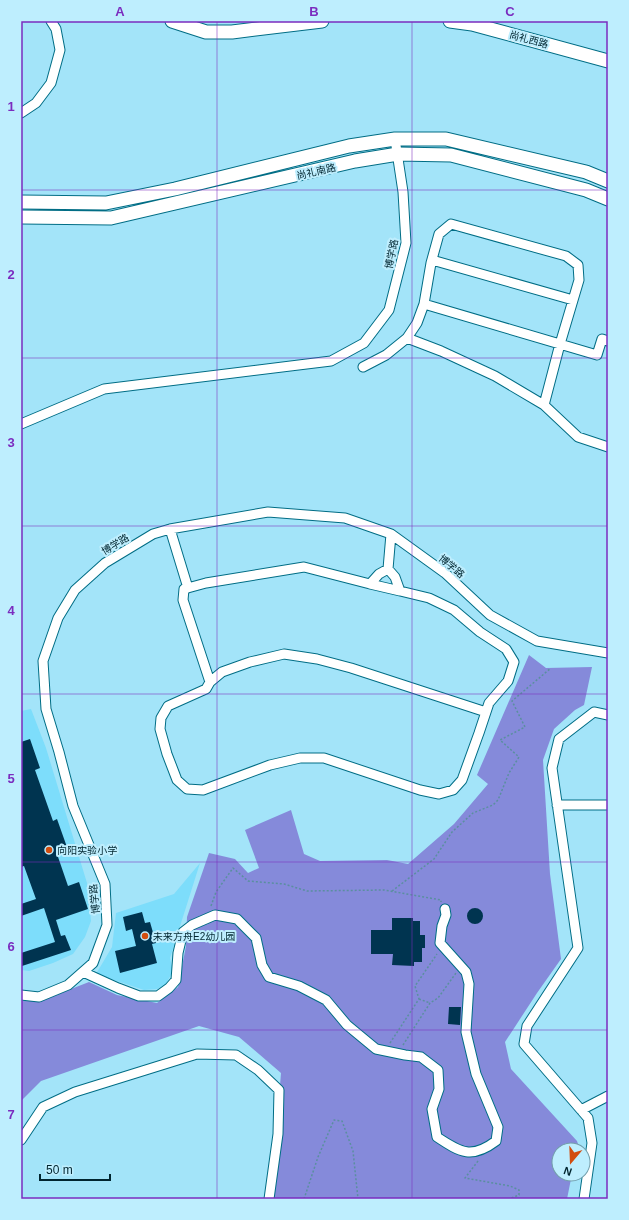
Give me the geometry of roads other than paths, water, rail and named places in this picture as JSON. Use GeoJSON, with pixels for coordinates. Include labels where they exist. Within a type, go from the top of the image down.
{"type":"FeatureCollection","features":[{"type":"Feature","properties":{"kind":"main road"},"geometry":{"type":"LineString","coordinates":[[172,21],[206,32],[232,32],[322,21]]}},
{"type":"Feature","properties":{"kind":"main road","name":"尚礼西路"},"geometry":{"type":"LineString","coordinates":[[450,21],[472,24],[608,61]]}},
{"type":"Feature","properties":{"kind":"main road","name":"尚礼南路"},"geometry":{"type":"LineString","coordinates":[[21,202],[106,203],[175,189],[349,146],[395,139],[446,139],[586,172],[608,181]]}},
{"type":"Feature","properties":{"kind":"main road","name":"尚礼南路"},"geometry":{"type":"LineString","coordinates":[[21,217],[111,218],[355,161],[398,154],[451,156],[586,190],[608,198]]}},
{"type":"Feature","properties":{"kind":"street"},"geometry":{"type":"LineString","coordinates":[[21,114],[36,103],[51,83],[60,50],[56,29],[51,21]]}},
{"type":"Feature","properties":{"kind":"street","name":"博学路"},"geometry":{"type":"LineString","coordinates":[[21,424],[104,389],[331,361],[364,344],[389,310],[406,243],[403,192],[395,139]]}},
{"type":"Feature","properties":{"kind":"street"},"geometry":{"type":"LineString","coordinates":[[363,367],[386,355],[407,338],[417,323],[424,304],[432,260],[439,234],[451,224],[566,256],[578,265],[579,280],[544,405]]}},
{"type":"Feature","properties":{"kind":"street"},"geometry":{"type":"LineString","coordinates":[[432,260],[573,300]]}},
{"type":"Feature","properties":{"kind":"street"},"geometry":{"type":"LineString","coordinates":[[424,304],[597,355],[602,339],[608,340]]}},
{"type":"Feature","properties":{"kind":"street"},"geometry":{"type":"LineString","coordinates":[[407,338],[441,351],[495,376],[544,405],[578,437],[608,447]]}},
{"type":"Feature","properties":{"kind":"street","name":"博学路"},"geometry":{"type":"LineString","coordinates":[[21,995],[39,996],[68,985],[93,963],[107,925],[105,884],[73,806],[46,709],[43,662],[58,618],[75,590],[105,563],[153,534],[170,529],[268,512],[345,518],[391,534],[445,573],[490,615],[537,642],[606,654]]}},
{"type":"Feature","properties":{"kind":"street"},"geometry":{"type":"LineString","coordinates":[[170,529],[188,588]]}},
{"type":"Feature","properties":{"kind":"street"},"geometry":{"type":"LineString","coordinates":[[391,534],[388,570],[395,577],[400,591]]}},
{"type":"Feature","properties":{"kind":"street"},"geometry":{"type":"LineString","coordinates":[[210,682],[183,600],[184,589],[206,583],[304,567],[429,598],[454,610],[480,632],[506,649],[514,662],[508,681],[489,703],[486,712],[462,780],[453,790],[439,794],[420,790],[324,758],[300,758],[270,765],[203,790],[187,788],[177,780],[167,754],[160,729],[161,718],[168,706],[206,689],[210,682],[222,672],[250,662],[284,654],[318,659],[351,668],[486,712]]}},
{"type":"Feature","properties":{"kind":"street"},"geometry":{"type":"LineString","coordinates":[[370,584],[379,574],[388,570]]}},
{"type":"Feature","properties":{"kind":"street"},"geometry":{"type":"LineString","coordinates":[[584,1199],[592,1143],[588,1118],[524,1044],[527,1026],[578,948],[552,768],[559,739],[594,712],[608,715]]}},
{"type":"Feature","properties":{"kind":"street"},"geometry":{"type":"LineString","coordinates":[[558,805],[608,805]]}},
{"type":"Feature","properties":{"kind":"street"},"geometry":{"type":"LineString","coordinates":[[83,972],[139,996],[158,996],[169,988],[176,980],[178,953],[182,932],[192,925],[215,915],[237,919],[256,938],[262,965],[269,977],[299,986],[326,1000],[348,1025],[376,1049],[397,1054],[421,1057],[438,1070],[439,1089],[432,1109],[438,1137],[455,1149],[471,1153],[487,1148],[496,1141],[498,1127],[476,1074],[466,1032],[469,984],[466,972],[440,943],[442,926],[446,916],[444,909]]}},
{"type":"Feature","properties":{"kind":"street"},"geometry":{"type":"LineString","coordinates":[[21,1140],[43,1107],[75,1092],[197,1054],[236,1055],[258,1070],[280,1090],[278,1134],[269,1199]]}},
{"type":"Feature","properties":{"kind":"street"},"geometry":{"type":"LineString","coordinates":[[581,1110],[608,1096]]}},
{"type":"Feature","properties":{"kind":"place","name":"向阳实验小学"},"geometry":{"type":"Point","coordinates":[49,850]}},
{"type":"Feature","properties":{"kind":"place","name":"未来方舟E2幼儿园"},"geometry":{"type":"Point","coordinates":[145,936]}}]}
